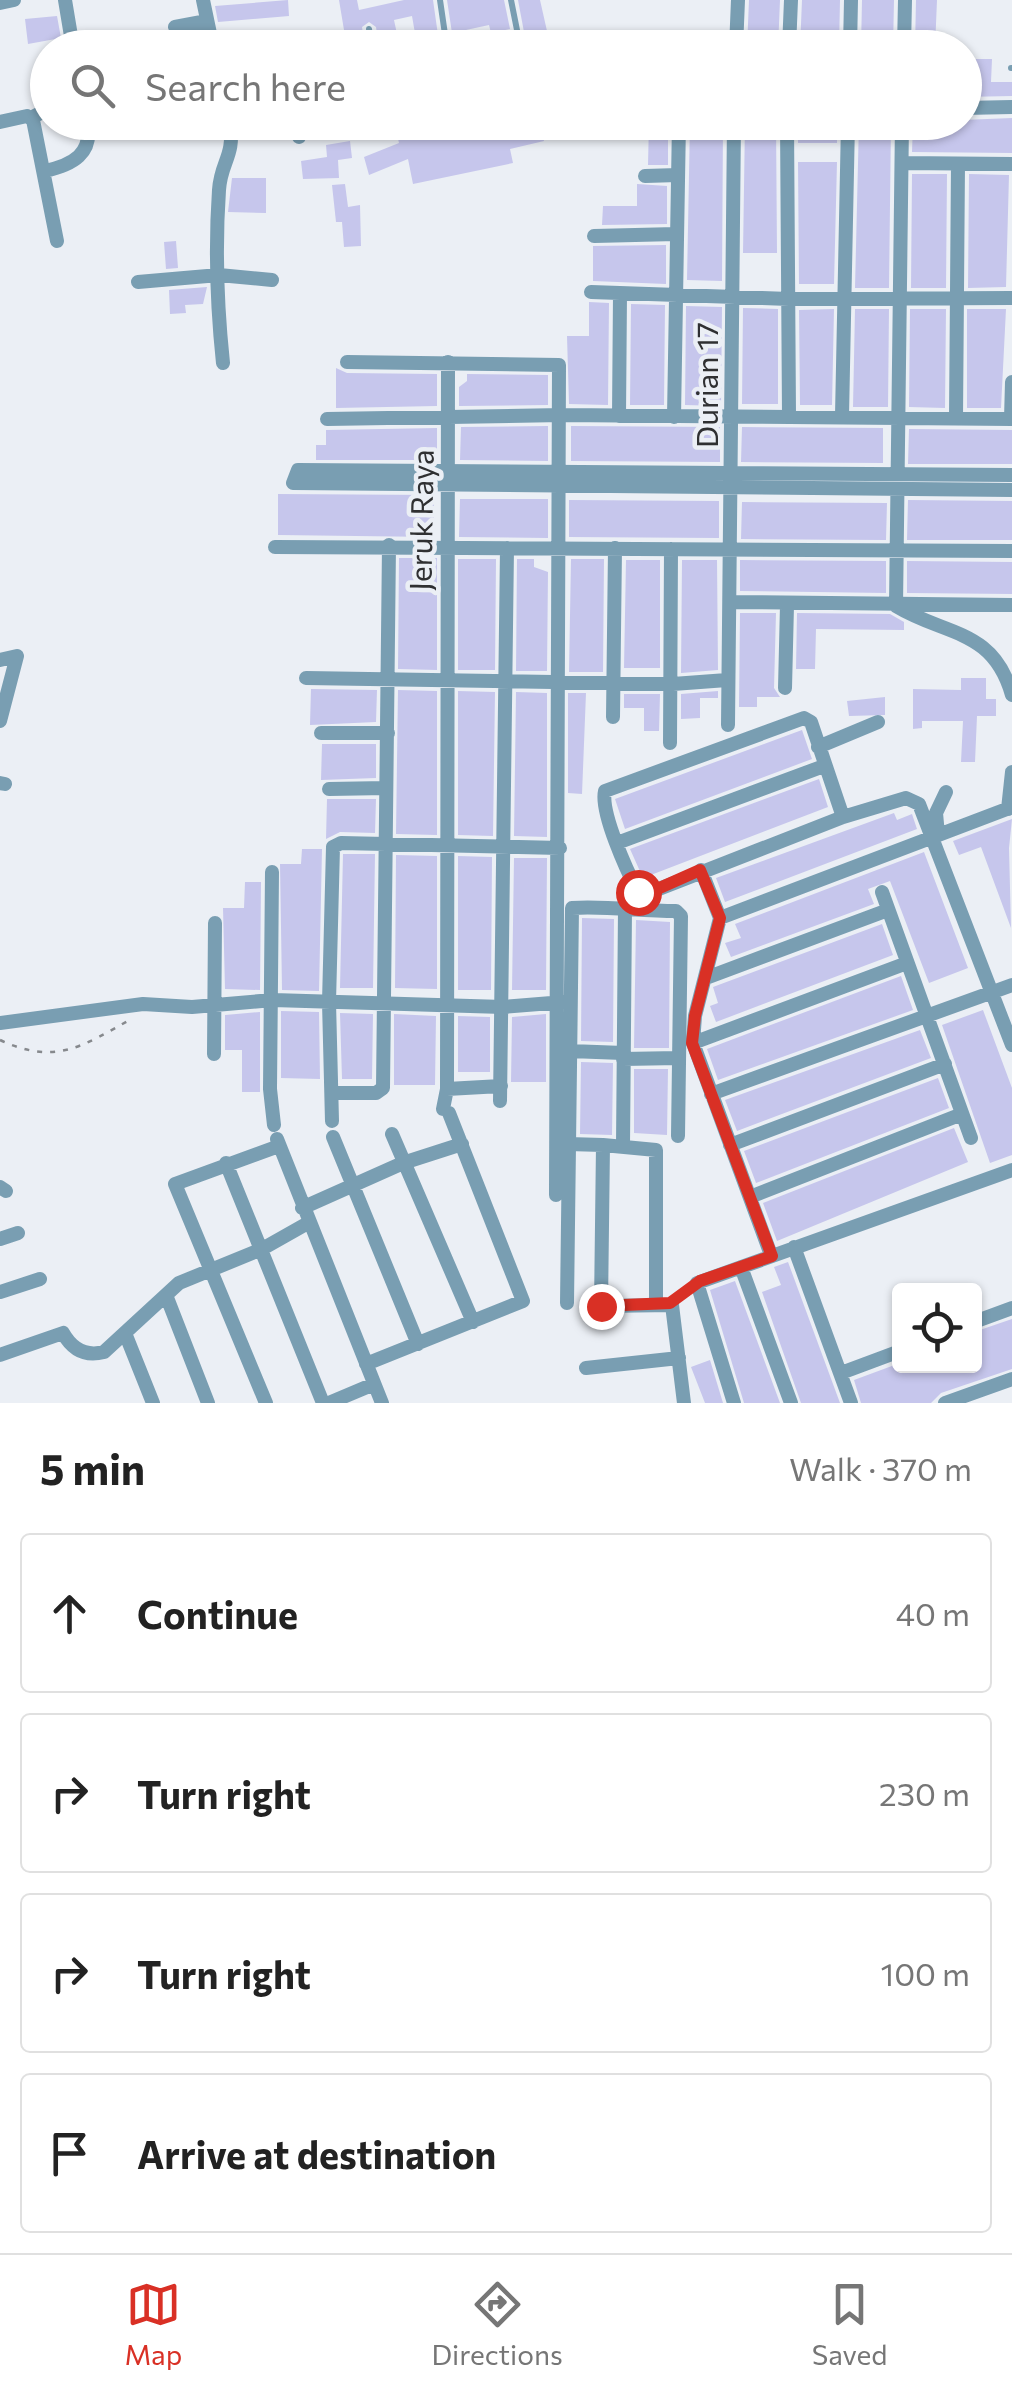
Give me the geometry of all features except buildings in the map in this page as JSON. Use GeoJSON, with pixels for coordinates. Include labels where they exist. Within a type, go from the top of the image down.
{"type":"FeatureCollection","features":[{"type":"Feature","properties":{"kind":"street"},"geometry":{"type":"LineString","coordinates":[[0,3],[14,0]]}},
{"type":"Feature","properties":{"kind":"street"},"geometry":{"type":"LineString","coordinates":[[64,0],[70,30]]}},
{"type":"Feature","properties":{"kind":"street"},"geometry":{"type":"LineString","coordinates":[[203,0],[209,30]]}},
{"type":"Feature","properties":{"kind":"street"},"geometry":{"type":"LineString","coordinates":[[737,30],[738,0]]}},
{"type":"Feature","properties":{"kind":"street"},"geometry":{"type":"LineString","coordinates":[[791,30],[792,0]]}},
{"type":"Feature","properties":{"kind":"street"},"geometry":{"type":"LineString","coordinates":[[850,30],[851,0]]}},
{"type":"Feature","properties":{"kind":"street"},"geometry":{"type":"LineString","coordinates":[[904,30],[905,0]]}},
{"type":"Feature","properties":{"kind":"street"},"geometry":{"type":"LineString","coordinates":[[175,27],[207,21]]}},
{"type":"Feature","properties":{"kind":"street"},"geometry":{"type":"LineString","coordinates":[[982,108],[1012,107]]}},
{"type":"Feature","properties":{"kind":"street"},"geometry":{"type":"LineString","coordinates":[[0,122],[30,118]]}},
{"type":"Feature","properties":{"kind":"street"},"geometry":{"type":"LineString","coordinates":[[38,140],[57,240]]}},
{"type":"Feature","properties":{"kind":"street"},"geometry":{"type":"LineString","coordinates":[[46,171],[66,166],[84,152],[89,140]]}},
{"type":"Feature","properties":{"kind":"street"},"geometry":{"type":"LineString","coordinates":[[224,363],[218,195],[234,150],[233,140]]}},
{"type":"Feature","properties":{"kind":"street"},"geometry":{"type":"LineString","coordinates":[[674,417],[679,140]]}},
{"type":"Feature","properties":{"kind":"street","name":"Durian 17"},"geometry":{"type":"LineString","coordinates":[[728,724],[734,140]]}},
{"type":"Feature","properties":{"kind":"street"},"geometry":{"type":"LineString","coordinates":[[787,140],[789,415]]}},
{"type":"Feature","properties":{"kind":"street"},"geometry":{"type":"LineString","coordinates":[[842,416],[848,140]]}},
{"type":"Feature","properties":{"kind":"street"},"geometry":{"type":"LineString","coordinates":[[896,606],[902,140]]}},
{"type":"Feature","properties":{"kind":"street"},"geometry":{"type":"LineString","coordinates":[[902,163],[1012,164]]}},
{"type":"Feature","properties":{"kind":"street"},"geometry":{"type":"LineString","coordinates":[[956,418],[958,164]]}},
{"type":"Feature","properties":{"kind":"street"},"geometry":{"type":"LineString","coordinates":[[644,176],[678,174]]}},
{"type":"Feature","properties":{"kind":"street"},"geometry":{"type":"LineString","coordinates":[[594,236],[676,234]]}},
{"type":"Feature","properties":{"kind":"street"},"geometry":{"type":"LineString","coordinates":[[138,282],[218,275],[272,280]]}},
{"type":"Feature","properties":{"kind":"street"},"geometry":{"type":"LineString","coordinates":[[591,292],[789,299],[1012,298]]}},
{"type":"Feature","properties":{"kind":"street"},"geometry":{"type":"LineString","coordinates":[[619,416],[620,294]]}},
{"type":"Feature","properties":{"kind":"street"},"geometry":{"type":"LineString","coordinates":[[347,362],[558,363],[562,415],[563,1002],[556,1195]]}},
{"type":"Feature","properties":{"kind":"street","name":"Jeruk Raya"},"geometry":{"type":"LineString","coordinates":[[448,362],[449,545],[444,678],[446,1111],[462,1144]]}},
{"type":"Feature","properties":{"kind":"street"},"geometry":{"type":"LineString","coordinates":[[327,420],[562,415],[1012,419],[1012,382]]}},
{"type":"Feature","properties":{"kind":"street"},"geometry":{"type":"LineString","coordinates":[[731,482],[899,474],[1012,490]]}},
{"type":"Feature","properties":{"kind":"street"},"geometry":{"type":"LineString","coordinates":[[332,479],[731,482],[899,490],[983,483],[1012,475]]}},
{"type":"Feature","properties":{"kind":"street"},"geometry":{"type":"LineString","coordinates":[[333,1094],[376,1094],[384,1088],[389,546]]}},
{"type":"Feature","properties":{"kind":"street"},"geometry":{"type":"LineString","coordinates":[[276,547],[1012,551]]}},
{"type":"Feature","properties":{"kind":"street"},"geometry":{"type":"LineString","coordinates":[[447,1089],[500,1094],[507,548]]}},
{"type":"Feature","properties":{"kind":"street"},"geometry":{"type":"LineString","coordinates":[[613,717],[615,548]]}},
{"type":"Feature","properties":{"kind":"street"},"geometry":{"type":"LineString","coordinates":[[670,549],[670,743]]}},
{"type":"Feature","properties":{"kind":"street"},"geometry":{"type":"LineString","coordinates":[[730,602],[1012,605]]}},
{"type":"Feature","properties":{"kind":"street"},"geometry":{"type":"LineString","coordinates":[[785,688],[787,604]]}},
{"type":"Feature","properties":{"kind":"street"},"geometry":{"type":"LineString","coordinates":[[896,606],[976,640],[1002,669],[1012,695]]}},
{"type":"Feature","properties":{"kind":"street"},"geometry":{"type":"LineString","coordinates":[[0,660],[16,656],[0,721]]}},
{"type":"Feature","properties":{"kind":"street"},"geometry":{"type":"LineString","coordinates":[[306,678],[672,684],[727,680]]}},
{"type":"Feature","properties":{"kind":"street"},"geometry":{"type":"LineString","coordinates":[[843,817],[810,722],[804,718],[610,788],[602,796],[617,843],[641,893],[843,817],[910,798],[921,808],[935,835],[1012,1045]]}},
{"type":"Feature","properties":{"kind":"street"},"geometry":{"type":"LineString","coordinates":[[818,747],[878,722]]}},
{"type":"Feature","properties":{"kind":"street"},"geometry":{"type":"LineString","coordinates":[[320,733],[388,732]]}},
{"type":"Feature","properties":{"kind":"street"},"geometry":{"type":"LineString","coordinates":[[617,843],[824,766]]}},
{"type":"Feature","properties":{"kind":"street"},"geometry":{"type":"LineString","coordinates":[[720,918],[1010,808],[1012,772]]}},
{"type":"Feature","properties":{"kind":"street"},"geometry":{"type":"LineString","coordinates":[[330,789],[386,788]]}},
{"type":"Feature","properties":{"kind":"street"},"geometry":{"type":"LineString","coordinates":[[935,835],[936,813],[946,792]]}},
{"type":"Feature","properties":{"kind":"street"},"geometry":{"type":"LineString","coordinates":[[418,1344],[333,1129],[328,1002],[331,849],[341,843],[560,848]]}},
{"type":"Feature","properties":{"kind":"street"},"geometry":{"type":"LineString","coordinates":[[700,870],[720,918],[692,1043],[772,1256]]}},
{"type":"Feature","properties":{"kind":"street"},"geometry":{"type":"LineString","coordinates":[[272,872],[270,1089],[277,1136],[302,1208],[382,1403]]}},
{"type":"Feature","properties":{"kind":"street"},"geometry":{"type":"LineString","coordinates":[[882,892],[971,1138]]}},
{"type":"Feature","properties":{"kind":"street"},"geometry":{"type":"LineString","coordinates":[[568,1302],[570,1051],[563,1002],[572,908],[676,911],[680,916],[678,1136]]}},
{"type":"Feature","properties":{"kind":"street"},"geometry":{"type":"LineString","coordinates":[[623,1146],[624,908]]}},
{"type":"Feature","properties":{"kind":"street"},"geometry":{"type":"LineString","coordinates":[[706,978],[888,910]]}},
{"type":"Feature","properties":{"kind":"street"},"geometry":{"type":"LineString","coordinates":[[214,1054],[215,923]]}},
{"type":"Feature","properties":{"kind":"street"},"geometry":{"type":"LineString","coordinates":[[692,1043],[907,963]]}},
{"type":"Feature","properties":{"kind":"street"},"geometry":{"type":"LineString","coordinates":[[711,1094],[991,989],[1012,985]]}},
{"type":"Feature","properties":{"kind":"street"},"geometry":{"type":"LineString","coordinates":[[0,1023],[143,1004],[273,1000],[503,1007],[563,1002]]}},
{"type":"Feature","properties":{"kind":"street"},"geometry":{"type":"LineString","coordinates":[[570,1051],[678,1058]]}},
{"type":"Feature","properties":{"kind":"street"},"geometry":{"type":"LineString","coordinates":[[730,1145],[945,1064]]}},
{"type":"Feature","properties":{"kind":"street"},"geometry":{"type":"LineString","coordinates":[[750,1197],[962,1114]]}},
{"type":"Feature","properties":{"kind":"street"},"geometry":{"type":"LineString","coordinates":[[392,1134],[472,1322]]}},
{"type":"Feature","properties":{"kind":"street"},"geometry":{"type":"LineString","coordinates":[[266,1403],[175,1184],[277,1136]]}},
{"type":"Feature","properties":{"kind":"street"},"geometry":{"type":"LineString","coordinates":[[302,1208],[462,1144],[524,1298],[366,1364]]}},
{"type":"Feature","properties":{"kind":"street"},"geometry":{"type":"LineString","coordinates":[[568,1144],[656,1150],[663,1303],[679,1358],[684,1403]]}},
{"type":"Feature","properties":{"kind":"street"},"geometry":{"type":"LineString","coordinates":[[602,1145],[600,1303],[605,1308],[663,1303],[740,1267],[1012,1170]]}},
{"type":"Feature","properties":{"kind":"street"},"geometry":{"type":"LineString","coordinates":[[226,1163],[326,1403],[374,1384]]}},
{"type":"Feature","properties":{"kind":"street"},"geometry":{"type":"LineString","coordinates":[[0,1354],[63,1332],[79,1351],[91,1355],[104,1352],[179,1283],[262,1249],[308,1223]]}},
{"type":"Feature","properties":{"kind":"street"},"geometry":{"type":"LineString","coordinates":[[0,1239],[18,1233]]}},
{"type":"Feature","properties":{"kind":"street"},"geometry":{"type":"LineString","coordinates":[[794,1247],[852,1403]]}},
{"type":"Feature","properties":{"kind":"street"},"geometry":{"type":"LineString","coordinates":[[740,1267],[790,1403]]}},
{"type":"Feature","properties":{"kind":"street"},"geometry":{"type":"LineString","coordinates":[[0,1292],[40,1279]]}},
{"type":"Feature","properties":{"kind":"street"},"geometry":{"type":"LineString","coordinates":[[696,1285],[734,1403]]}},
{"type":"Feature","properties":{"kind":"street"},"geometry":{"type":"LineString","coordinates":[[166,1295],[208,1403]]}},
{"type":"Feature","properties":{"kind":"street"},"geometry":{"type":"LineString","coordinates":[[982,1319],[1012,1308]]}},
{"type":"Feature","properties":{"kind":"street"},"geometry":{"type":"LineString","coordinates":[[125,1333],[153,1403]]}},
{"type":"Feature","properties":{"kind":"street"},"geometry":{"type":"LineString","coordinates":[[841,1373],[892,1353]]}},
{"type":"Feature","properties":{"kind":"street"},"geometry":{"type":"LineString","coordinates":[[586,1368],[679,1358]]}},
{"type":"Feature","properties":{"kind":"street"},"geometry":{"type":"LineString","coordinates":[[945,1403],[1012,1378]]}},
{"type":"Feature","properties":{"kind":"lane"},"geometry":{"type":"LineString","coordinates":[[440,0],[445,30]]}},
{"type":"Feature","properties":{"kind":"lane"},"geometry":{"type":"LineString","coordinates":[[510,0],[516,30]]}},
{"type":"Feature","properties":{"kind":"path"},"geometry":{"type":"LineString","coordinates":[[0,1040],[36,1055],[63,1050],[100,1037],[137,1016],[143,1004]]}},
{"type":"Feature","properties":{"kind":"route"},"geometry":{"type":"LineString","coordinates":[[601,1306],[670,1303],[700,1281],[772,1256],[692,1043],[692,1029],[720,918],[700,870],[646,894],[638,892]]}}]}
